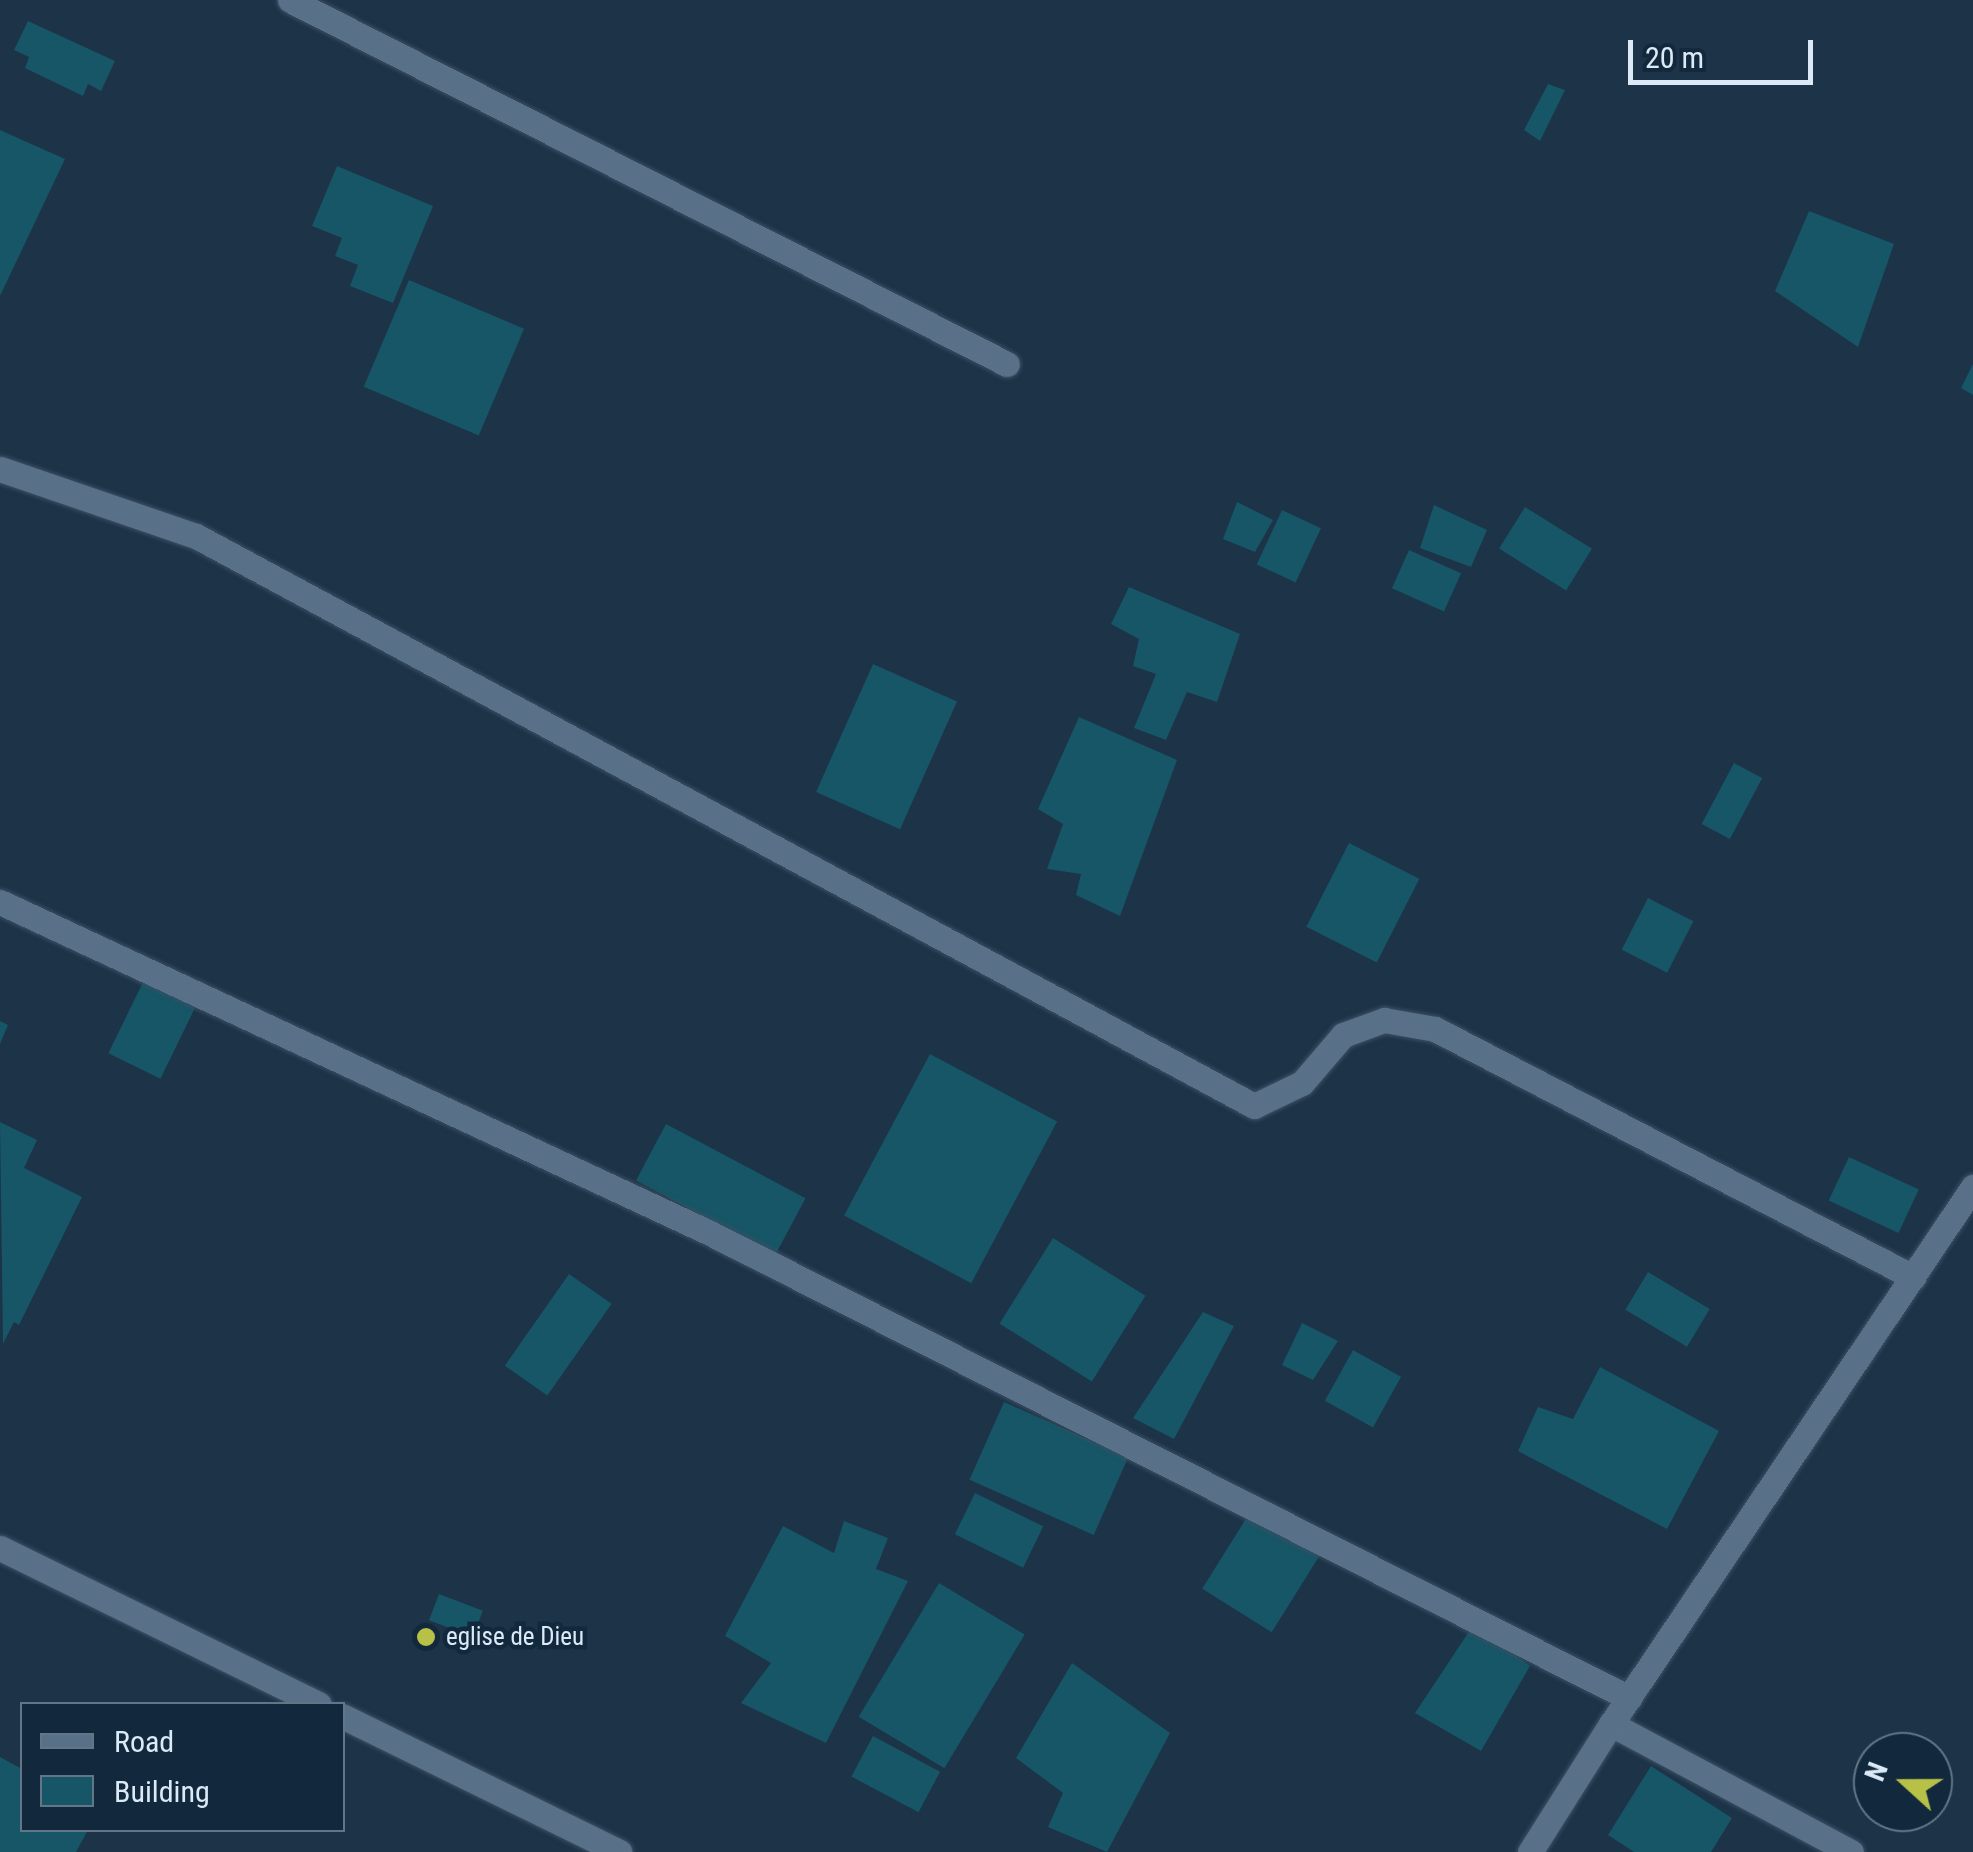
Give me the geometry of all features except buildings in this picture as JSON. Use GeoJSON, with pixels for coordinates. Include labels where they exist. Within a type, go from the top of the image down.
{"type":"FeatureCollection","features":[{"type":"Feature","properties":{"kind":"street"},"geometry":{"type":"LineString","coordinates":[[290,0],[1007,364]]}},
{"type":"Feature","properties":{"kind":"street"},"geometry":{"type":"LineString","coordinates":[[0,469],[196,536],[1254,1106],[1302,1083],[1343,1035],[1384,1020],[1434,1029],[1913,1277]]}},
{"type":"Feature","properties":{"kind":"street"},"geometry":{"type":"LineString","coordinates":[[0,902],[710,1233],[1629,1698]]}},
{"type":"Feature","properties":{"kind":"street"},"geometry":{"type":"LineString","coordinates":[[1530,1852],[1611,1724],[1973,1188]]}},
{"type":"Feature","properties":{"kind":"street"},"geometry":{"type":"LineString","coordinates":[[0,1548],[315,1702]]}},
{"type":"Feature","properties":{"kind":"street"},"geometry":{"type":"LineString","coordinates":[[345,1717],[619,1852]]}},
{"type":"Feature","properties":{"kind":"street"},"geometry":{"type":"LineString","coordinates":[[1611,1724],[1851,1852]]}},
{"type":"Feature","properties":{"kind":"place","name":"eglise de Dieu"},"geometry":{"type":"Point","coordinates":[426,1637]}}]}
